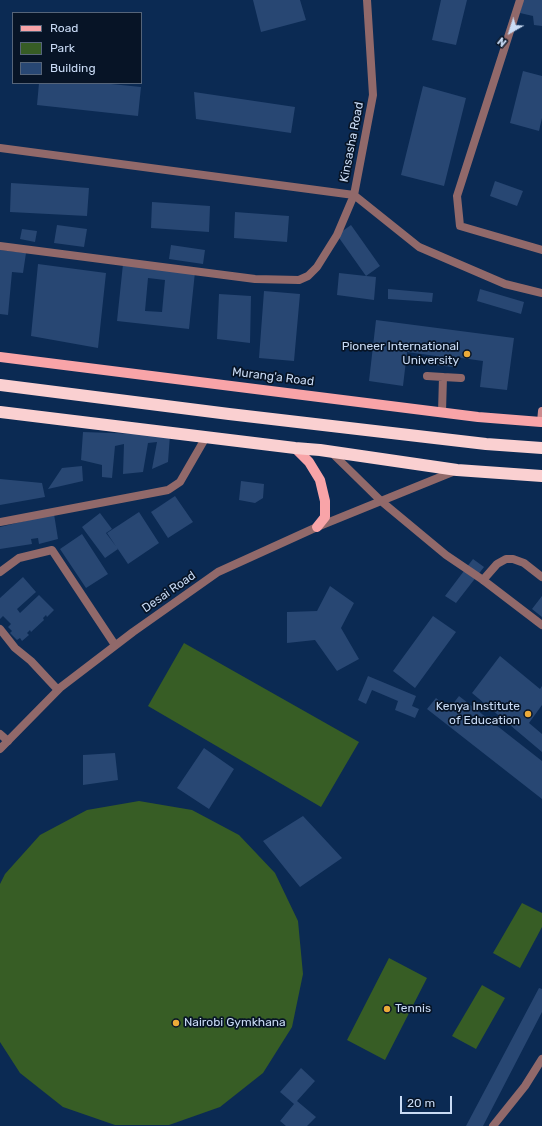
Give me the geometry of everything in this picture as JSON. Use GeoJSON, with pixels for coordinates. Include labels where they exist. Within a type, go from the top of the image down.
{"type":"FeatureCollection","features":[{"type":"Feature","properties":{"kind":"highway"},"geometry":{"type":"LineString","coordinates":[[0,385],[229,414],[478,443],[542,448]]}},
{"type":"Feature","properties":{"kind":"highway"},"geometry":{"type":"LineString","coordinates":[[0,412],[330,452],[456,470],[542,476]]}},
{"type":"Feature","properties":{"kind":"main road","name":"Murang'a Road"},"geometry":{"type":"LineString","coordinates":[[0,357],[478,417],[542,422]]}},
{"type":"Feature","properties":{"kind":"main road"},"geometry":{"type":"LineString","coordinates":[[542,411],[542,422]]}},
{"type":"Feature","properties":{"kind":"main road"},"geometry":{"type":"LineString","coordinates":[[295,448],[309,462],[320,480],[325,501],[325,517],[318,527]]}},
{"type":"Feature","properties":{"kind":"street","name":"Kinsasha Road"},"geometry":{"type":"LineString","coordinates":[[0,246],[255,279],[299,280],[308,276],[317,267],[336,235],[354,196],[373,95],[367,0]]}},
{"type":"Feature","properties":{"kind":"street"},"geometry":{"type":"LineString","coordinates":[[520,0],[457,196],[460,226],[542,250]]}},
{"type":"Feature","properties":{"kind":"street"},"geometry":{"type":"LineString","coordinates":[[0,148],[354,196],[419,247],[504,284],[542,293]]}},
{"type":"Feature","properties":{"kind":"street"},"geometry":{"type":"LineString","coordinates":[[426,376],[462,378]]}},
{"type":"Feature","properties":{"kind":"street"},"geometry":{"type":"LineString","coordinates":[[442,412],[443,377]]}},
{"type":"Feature","properties":{"kind":"street"},"geometry":{"type":"LineString","coordinates":[[0,522],[168,490],[180,482],[206,438]]}},
{"type":"Feature","properties":{"kind":"street"},"geometry":{"type":"LineString","coordinates":[[330,452],[381,501],[446,555],[483,580],[542,625]]}},
{"type":"Feature","properties":{"kind":"street","name":"Desai Road"},"geometry":{"type":"LineString","coordinates":[[0,749],[58,690],[115,646],[218,572],[318,527],[456,470]]}},
{"type":"Feature","properties":{"kind":"street"},"geometry":{"type":"LineString","coordinates":[[0,572],[19,558],[52,550],[115,646]]}},
{"type":"Feature","properties":{"kind":"street"},"geometry":{"type":"LineString","coordinates":[[483,580],[497,564],[506,559],[514,559],[524,563],[542,577]]}},
{"type":"Feature","properties":{"kind":"street"},"geometry":{"type":"LineString","coordinates":[[0,629],[15,648],[31,661],[58,690]]}},
{"type":"Feature","properties":{"kind":"street"},"geometry":{"type":"LineString","coordinates":[[0,734],[8,741]]}},
{"type":"Feature","properties":{"kind":"street"},"geometry":{"type":"LineString","coordinates":[[493,1126],[525,1086],[542,1059]]}},
{"type":"Feature","properties":{"kind":"green space"},"geometry":{"type":"Polygon","coordinates":[[[184,643],[359,742],[321,807],[148,706],[184,643]]]}},
{"type":"Feature","properties":{"kind":"green space"},"geometry":{"type":"Polygon","coordinates":[[[139,801],[192,810],[239,835],[275,873],[298,921],[303,974],[292,1027],[263,1073],[220,1107],[169,1125],[115,1125],[63,1107],[20,1073],[0,1042],[0,884],[5,874],[40,835],[87,810],[139,801]]]}},
{"type":"Feature","properties":{"kind":"green space"},"geometry":{"type":"Polygon","coordinates":[[[522,903],[542,913],[542,927],[520,968],[493,953],[522,903]]]}},
{"type":"Feature","properties":{"kind":"green space","name":"Tennis"},"geometry":{"type":"Polygon","coordinates":[[[389,958],[427,978],[385,1060],[347,1040],[389,958]]]}},
{"type":"Feature","properties":{"kind":"green space"},"geometry":{"type":"Polygon","coordinates":[[[482,985],[505,998],[476,1049],[452,1036],[482,985]]]}},
{"type":"Feature","properties":{"kind":"building"},"geometry":{"type":"Polygon","coordinates":[[[253,0],[300,0],[306,20],[261,32],[253,0]]]}},
{"type":"Feature","properties":{"kind":"building"},"geometry":{"type":"Polygon","coordinates":[[[441,0],[467,0],[456,45],[432,40],[441,0]]]}},
{"type":"Feature","properties":{"kind":"building"},"geometry":{"type":"Polygon","coordinates":[[[523,0],[542,0],[542,26],[534,25],[533,16],[520,13],[523,0]]]}},
{"type":"Feature","properties":{"kind":"building"},"geometry":{"type":"Polygon","coordinates":[[[523,71],[542,76],[542,118],[539,131],[510,123],[523,71]]]}},
{"type":"Feature","properties":{"kind":"building"},"geometry":{"type":"Polygon","coordinates":[[[39,84],[111,84],[141,87],[138,116],[37,105],[39,84]]]}},
{"type":"Feature","properties":{"kind":"building"},"geometry":{"type":"Polygon","coordinates":[[[423,86],[466,98],[444,186],[401,175],[423,86]]]}},
{"type":"Feature","properties":{"kind":"building"},"geometry":{"type":"Polygon","coordinates":[[[194,92],[295,107],[291,133],[196,119],[194,92]]]}},
{"type":"Feature","properties":{"kind":"building"},"geometry":{"type":"Polygon","coordinates":[[[495,181],[523,191],[517,206],[490,196],[495,181]]]}},
{"type":"Feature","properties":{"kind":"building"},"geometry":{"type":"Polygon","coordinates":[[[11,183],[89,188],[87,216],[10,212],[11,183]]]}},
{"type":"Feature","properties":{"kind":"building"},"geometry":{"type":"Polygon","coordinates":[[[152,202],[210,206],[209,232],[151,228],[152,202]]]}},
{"type":"Feature","properties":{"kind":"building"},"geometry":{"type":"Polygon","coordinates":[[[235,212],[289,216],[287,242],[234,238],[235,212]]]}},
{"type":"Feature","properties":{"kind":"building"},"geometry":{"type":"Polygon","coordinates":[[[57,225],[87,229],[84,247],[54,243],[57,225]]]}},
{"type":"Feature","properties":{"kind":"building"},"geometry":{"type":"Polygon","coordinates":[[[351,225],[380,266],[366,276],[337,235],[351,225]]]}},
{"type":"Feature","properties":{"kind":"building"},"geometry":{"type":"Polygon","coordinates":[[[22,229],[37,231],[35,242],[20,239],[22,229]]]}},
{"type":"Feature","properties":{"kind":"building"},"geometry":{"type":"Polygon","coordinates":[[[171,245],[205,250],[203,264],[169,259],[171,245]]]}},
{"type":"Feature","properties":{"kind":"building"},"geometry":{"type":"Polygon","coordinates":[[[0,250],[26,253],[23,273],[12,272],[8,315],[0,314],[0,250]]]}},
{"type":"Feature","properties":{"kind":"building"},"geometry":{"type":"Polygon","coordinates":[[[38,264],[106,273],[98,348],[31,336],[38,264]]]}},
{"type":"Feature","properties":{"kind":"building"},"geometry":{"type":"Polygon","coordinates":[[[123,264],[195,272],[189,329],[117,321],[123,264]],[[148,278],[145,311],[162,312],[165,280],[148,278]]]}},
{"type":"Feature","properties":{"kind":"building"},"geometry":{"type":"Polygon","coordinates":[[[339,273],[376,277],[374,300],[337,295],[339,273]]]}},
{"type":"Feature","properties":{"kind":"building"},"geometry":{"type":"Polygon","coordinates":[[[388,289],[433,293],[432,302],[388,299],[388,289]]]}},
{"type":"Feature","properties":{"kind":"building"},"geometry":{"type":"Polygon","coordinates":[[[480,289],[524,302],[521,314],[477,301],[480,289]]]}},
{"type":"Feature","properties":{"kind":"building"},"geometry":{"type":"Polygon","coordinates":[[[264,291],[300,294],[294,361],[259,358],[264,291]]]}},
{"type":"Feature","properties":{"kind":"building"},"geometry":{"type":"Polygon","coordinates":[[[219,294],[251,296],[250,343],[217,339],[219,294]]]}},
{"type":"Feature","properties":{"kind":"building","name":"Pioneer International University"},"geometry":{"type":"Polygon","coordinates":[[[376,320],[514,338],[507,390],[480,387],[483,361],[454,357],[453,367],[435,365],[436,356],[407,352],[403,386],[369,381],[376,320]]]}},
{"type":"Feature","properties":{"kind":"building"},"geometry":{"type":"Polygon","coordinates":[[[83,432],[170,435],[168,462],[152,469],[157,442],[148,443],[143,472],[123,474],[124,444],[115,446],[112,478],[102,477],[102,465],[81,460],[83,432]]]}},
{"type":"Feature","properties":{"kind":"building"},"geometry":{"type":"Polygon","coordinates":[[[82,466],[83,481],[48,489],[62,468],[82,466]]]}},
{"type":"Feature","properties":{"kind":"building"},"geometry":{"type":"Polygon","coordinates":[[[0,479],[42,483],[45,497],[0,505],[0,479]]]}},
{"type":"Feature","properties":{"kind":"building"},"geometry":{"type":"Polygon","coordinates":[[[241,481],[264,484],[263,498],[255,503],[239,500],[241,481]]]}},
{"type":"Feature","properties":{"kind":"building"},"geometry":{"type":"Polygon","coordinates":[[[175,496],[193,522],[168,538],[151,512],[175,496]]]}},
{"type":"Feature","properties":{"kind":"building"},"geometry":{"type":"Polygon","coordinates":[[[139,512],[159,543],[128,564],[107,533],[139,512]]]}},
{"type":"Feature","properties":{"kind":"building"},"geometry":{"type":"Polygon","coordinates":[[[100,513],[112,529],[106,533],[118,549],[105,558],[82,527],[100,513]]]}},
{"type":"Feature","properties":{"kind":"building"},"geometry":{"type":"Polygon","coordinates":[[[54,514],[58,539],[39,544],[38,538],[31,539],[32,544],[0,549],[0,527],[54,514]]]}},
{"type":"Feature","properties":{"kind":"building"},"geometry":{"type":"Polygon","coordinates":[[[82,534],[108,574],[86,588],[60,549],[82,534]]]}},
{"type":"Feature","properties":{"kind":"building"},"geometry":{"type":"Polygon","coordinates":[[[473,559],[484,567],[456,603],[445,596],[473,559]]]}},
{"type":"Feature","properties":{"kind":"building"},"geometry":{"type":"Polygon","coordinates":[[[23,577],[36,592],[17,609],[20,613],[39,595],[54,610],[47,617],[46,615],[43,618],[44,620],[31,632],[30,630],[27,633],[29,635],[22,641],[20,638],[17,640],[10,633],[12,631],[8,627],[11,624],[3,616],[0,619],[0,598],[23,577]]]}},
{"type":"Feature","properties":{"kind":"building"},"geometry":{"type":"Polygon","coordinates":[[[330,586],[354,603],[341,628],[359,659],[337,671],[315,640],[287,643],[287,612],[317,611],[330,586]]]}},
{"type":"Feature","properties":{"kind":"building"},"geometry":{"type":"Polygon","coordinates":[[[542,596],[542,617],[532,609],[542,596]]]}},
{"type":"Feature","properties":{"kind":"building"},"geometry":{"type":"Polygon","coordinates":[[[433,616],[456,632],[415,688],[393,671],[433,616]]]}},
{"type":"Feature","properties":{"kind":"building"},"geometry":{"type":"Polygon","coordinates":[[[500,656],[540,689],[542,686],[542,705],[529,723],[542,734],[542,752],[472,693],[500,656]]]}},
{"type":"Feature","properties":{"kind":"building"},"geometry":{"type":"Polygon","coordinates":[[[368,676],[416,696],[412,706],[419,709],[415,718],[395,710],[398,701],[372,690],[366,704],[358,700],[368,676]]]}},
{"type":"Feature","properties":{"kind":"building"},"geometry":{"type":"Polygon","coordinates":[[[459,696],[542,761],[542,799],[427,709],[436,698],[449,709],[459,696]]]}},
{"type":"Feature","properties":{"kind":"building"},"geometry":{"type":"Polygon","coordinates":[[[204,748],[234,769],[209,809],[177,788],[204,748]]]}},
{"type":"Feature","properties":{"kind":"building"},"geometry":{"type":"Polygon","coordinates":[[[115,753],[118,780],[83,785],[83,755],[115,753]]]}},
{"type":"Feature","properties":{"kind":"building"},"geometry":{"type":"Polygon","coordinates":[[[303,816],[342,858],[300,887],[263,841],[303,816]]]}},
{"type":"Feature","properties":{"kind":"building"},"geometry":{"type":"Polygon","coordinates":[[[539,988],[542,989],[542,1012],[483,1126],[466,1126],[539,988]]]}},
{"type":"Feature","properties":{"kind":"building"},"geometry":{"type":"Polygon","coordinates":[[[301,1068],[315,1081],[297,1101],[316,1117],[307,1126],[286,1126],[280,1121],[294,1104],[280,1092],[301,1068]]]}},
{"type":"Feature","properties":{"kind":"place","name":"Pioneer International University"},"geometry":{"type":"Point","coordinates":[467,354]}},
{"type":"Feature","properties":{"kind":"place","name":"Kenya Institute of Education"},"geometry":{"type":"Point","coordinates":[528,714]}},
{"type":"Feature","properties":{"kind":"place","name":"Tennis"},"geometry":{"type":"Point","coordinates":[387,1009]}},
{"type":"Feature","properties":{"kind":"place","name":"Nairobi Gymkhana"},"geometry":{"type":"Point","coordinates":[176,1023]}}]}
